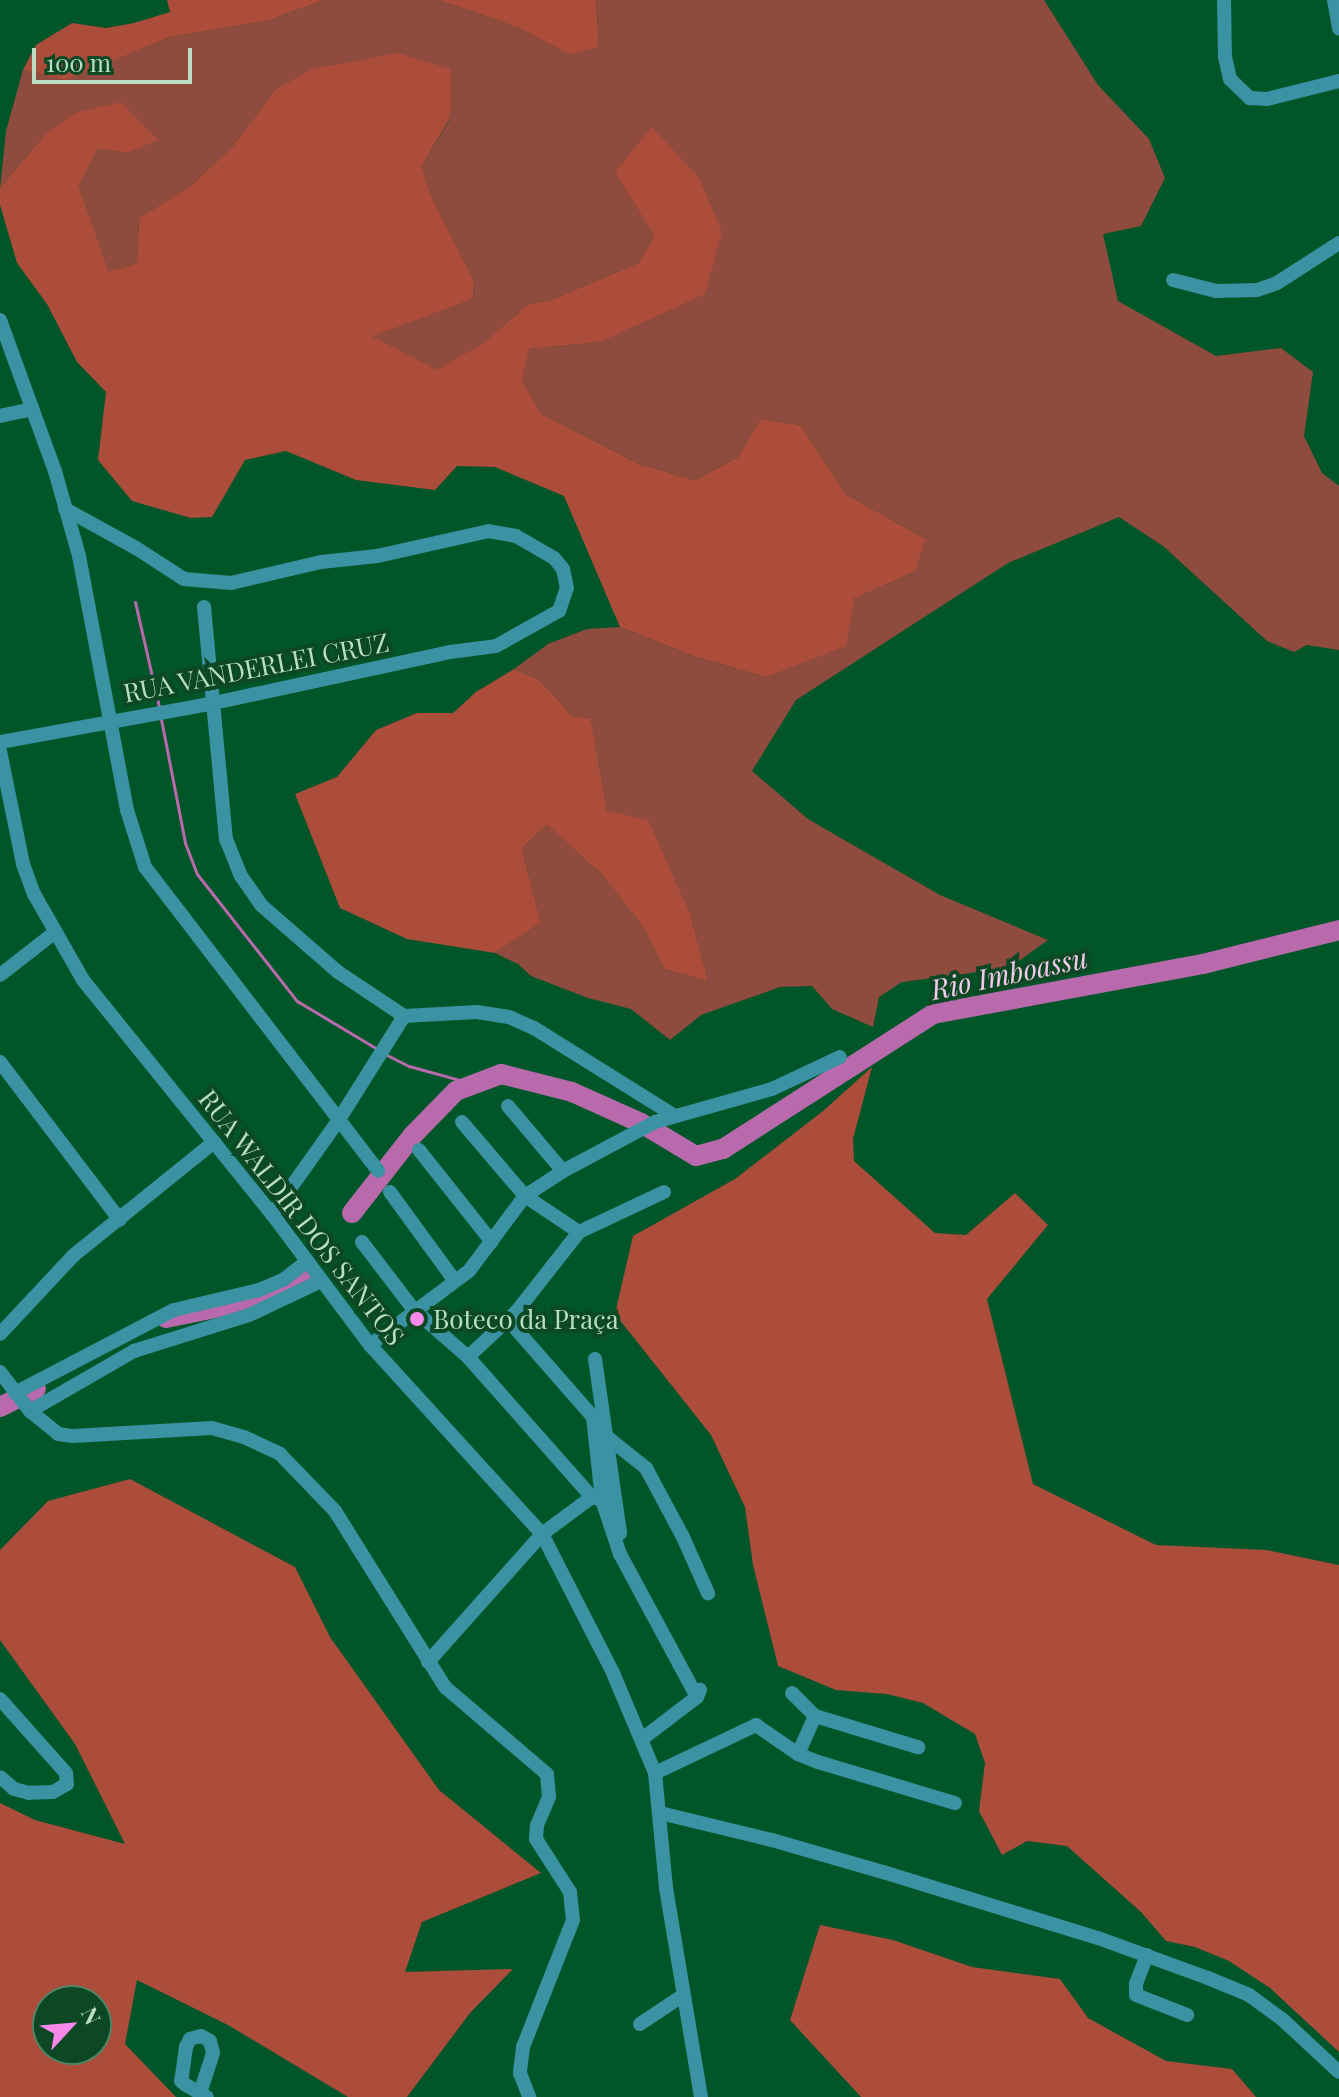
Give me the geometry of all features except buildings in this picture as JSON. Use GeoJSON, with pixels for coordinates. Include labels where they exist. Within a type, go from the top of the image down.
{"type":"FeatureCollection","features":[{"type":"Feature","properties":{"kind":"street"},"geometry":{"type":"LineString","coordinates":[[1224,0],[1225,57],[1230,79],[1250,98],[1267,99],[1339,81]]}},
{"type":"Feature","properties":{"kind":"street"},"geometry":{"type":"LineString","coordinates":[[1334,0],[1339,29]]}},
{"type":"Feature","properties":{"kind":"street"},"geometry":{"type":"LineString","coordinates":[[1173,280],[1216,291],[1257,290],[1277,283],[1339,243]]}},
{"type":"Feature","properties":{"kind":"street"},"geometry":{"type":"LineString","coordinates":[[0,320],[65,509],[85,584],[135,844],[145,867],[378,1171]]}},
{"type":"Feature","properties":{"kind":"street"},"geometry":{"type":"LineString","coordinates":[[0,416],[32,409]]}},
{"type":"Feature","properties":{"kind":"street","name":"RUA VANDERLEI CRUZ"},"geometry":{"type":"LineString","coordinates":[[0,742],[214,703],[450,652],[496,646],[559,611],[567,588],[563,569],[554,558],[504,532],[465,534],[377,556],[321,562],[231,583],[184,579],[65,509]]}},
{"type":"Feature","properties":{"kind":"street"},"geometry":{"type":"LineString","coordinates":[[204,607],[226,839],[241,876],[261,905],[338,972],[404,1016],[477,1012],[509,1017],[534,1028],[673,1115]]}},
{"type":"Feature","properties":{"kind":"street","name":"RUA WALDIR DOS SANTOS"},"geometry":{"type":"LineString","coordinates":[[0,751],[23,864],[54,933],[83,980],[272,1214],[370,1345],[542,1534],[642,1739],[655,1773],[682,1996],[701,2097]]}},
{"type":"Feature","properties":{"kind":"street"},"geometry":{"type":"LineString","coordinates":[[0,975],[54,933]]}},
{"type":"Feature","properties":{"kind":"street"},"geometry":{"type":"LineString","coordinates":[[272,1214],[338,1121],[404,1016]]}},
{"type":"Feature","properties":{"kind":"street"},"geometry":{"type":"LineString","coordinates":[[370,1345],[476,1264],[525,1196],[563,1171],[655,1122],[772,1089],[840,1057]]}},
{"type":"Feature","properties":{"kind":"street"},"geometry":{"type":"LineString","coordinates":[[0,1062],[120,1220]]}},
{"type":"Feature","properties":{"kind":"street"},"geometry":{"type":"LineString","coordinates":[[508,1106],[563,1171]]}},
{"type":"Feature","properties":{"kind":"street"},"geometry":{"type":"LineString","coordinates":[[462,1122],[525,1196],[579,1232]]}},
{"type":"Feature","properties":{"kind":"street"},"geometry":{"type":"LineString","coordinates":[[0,1334],[74,1255],[214,1142]]}},
{"type":"Feature","properties":{"kind":"street"},"geometry":{"type":"LineString","coordinates":[[419,1150],[492,1242]]}},
{"type":"Feature","properties":{"kind":"street"},"geometry":{"type":"LineString","coordinates":[[390,1192],[455,1281]]}},
{"type":"Feature","properties":{"kind":"street"},"geometry":{"type":"LineString","coordinates":[[468,1357],[509,1321],[579,1232],[664,1192]]}},
{"type":"Feature","properties":{"kind":"street","name":"RUA WALDIR DOS SANTOS"},"geometry":{"type":"LineString","coordinates":[[362,1242],[414,1310],[468,1357],[602,1498]]}},
{"type":"Feature","properties":{"kind":"street"},"geometry":{"type":"LineString","coordinates":[[15,1393],[174,1310],[259,1290],[283,1280],[306,1262]]}},
{"type":"Feature","properties":{"kind":"street"},"geometry":{"type":"LineString","coordinates":[[30,1411],[134,1351],[161,1340],[249,1315],[321,1281]]}},
{"type":"Feature","properties":{"kind":"street","name":"RUA WALDIR DOS SANTOS"},"geometry":{"type":"LineString","coordinates":[[509,1321],[593,1417],[602,1498],[620,1554],[699,1694],[642,1739]]}},
{"type":"Feature","properties":{"kind":"street","name":"RUA WALDIR DOS SANTOS"},"geometry":{"type":"LineString","coordinates":[[595,1359],[607,1437],[602,1498]]}},
{"type":"Feature","properties":{"kind":"street"},"geometry":{"type":"LineString","coordinates":[[0,1372],[30,1411],[58,1434],[73,1436],[212,1428],[244,1437],[280,1454],[303,1474],[342,1520],[445,1687],[536,1761],[547,1774],[550,1786],[536,1839],[570,1892],[573,1920],[523,2047],[520,2063],[525,2096]]}},
{"type":"Feature","properties":{"kind":"street"},"geometry":{"type":"LineString","coordinates":[[607,1437],[646,1468],[682,1535],[708,1593]]}},
{"type":"Feature","properties":{"kind":"street"},"geometry":{"type":"LineString","coordinates":[[428,1662],[542,1534],[602,1498]]}},
{"type":"Feature","properties":{"kind":"street"},"geometry":{"type":"LineString","coordinates":[[792,1693],[815,1716],[918,1747]]}},
{"type":"Feature","properties":{"kind":"street"},"geometry":{"type":"LineString","coordinates":[[0,1699],[66,1773],[67,1784],[62,1789],[40,1794],[14,1789],[0,1777]]}},
{"type":"Feature","properties":{"kind":"street"},"geometry":{"type":"LineString","coordinates":[[798,1754],[815,1716]]}},
{"type":"Feature","properties":{"kind":"street"},"geometry":{"type":"LineString","coordinates":[[655,1773],[756,1725],[798,1754],[955,1803]]}},
{"type":"Feature","properties":{"kind":"street"},"geometry":{"type":"LineString","coordinates":[[660,1813],[800,1848],[1147,1955],[1249,1995],[1283,2020],[1339,2072]]}},
{"type":"Feature","properties":{"kind":"street"},"geometry":{"type":"LineString","coordinates":[[1147,1955],[1136,1984],[1136,1995],[1187,2015]]}},
{"type":"Feature","properties":{"kind":"street"},"geometry":{"type":"LineString","coordinates":[[640,2024],[682,1996]]}},
{"type":"Feature","properties":{"kind":"street"},"geometry":{"type":"LineString","coordinates":[[201,2036],[210,2041],[213,2053],[204,2095],[181,2081],[186,2047],[190,2039],[201,2036]]}},
{"type":"Feature","properties":{"kind":"shaded area"},"geometry":{"type":"Polygon","coordinates":[[[167,0],[324,0],[270,20],[168,38],[65,80],[23,70],[36,45],[72,23],[106,28],[134,23],[170,12],[167,0]]]}},
{"type":"Feature","properties":{"kind":"shaded area"},"geometry":{"type":"Polygon","coordinates":[[[324,0],[439,0],[519,28],[570,53],[599,47],[596,0],[1044,0],[1098,85],[1149,139],[1165,178],[1141,226],[1103,234],[1118,301],[1216,356],[1281,348],[1313,372],[1304,436],[1322,473],[1339,486],[1339,650],[1307,645],[1294,652],[1267,641],[1163,546],[1119,517],[1008,563],[796,700],[752,771],[808,819],[940,895],[1048,940],[1009,968],[902,982],[879,997],[873,1027],[832,1009],[812,986],[780,987],[701,1015],[670,1040],[631,1009],[588,998],[531,976],[518,964],[495,953],[541,923],[522,848],[547,825],[602,875],[643,927],[664,969],[708,981],[691,916],[607,811],[591,719],[573,716],[538,679],[514,669],[548,644],[587,629],[620,627],[693,656],[765,677],[854,599],[916,571],[926,539],[847,495],[801,425],[760,419],[738,457],[695,480],[639,464],[542,414],[522,380],[528,349],[600,342],[655,236],[638,263],[553,299],[528,304],[483,343],[437,371],[370,335],[473,299],[474,280],[433,200],[422,166],[450,119],[275,90],[231,148],[191,185],[139,218],[137,263],[109,271],[79,186],[98,149],[126,153],[44,135],[0,188],[6,131],[23,70],[65,79],[168,38],[270,20],[324,0]]]}},
{"type":"Feature","properties":{"kind":"shaded area"},"geometry":{"type":"Polygon","coordinates":[[[439,0],[596,0],[599,47],[570,54],[519,28],[439,0]]]}},
{"type":"Feature","properties":{"kind":"shaded area"},"geometry":{"type":"Polygon","coordinates":[[[398,53],[450,69],[450,118],[422,166],[433,200],[474,280],[473,299],[372,336],[437,370],[483,343],[528,304],[553,299],[638,263],[655,236],[615,172],[652,127],[699,178],[722,232],[705,294],[600,342],[529,349],[522,380],[542,414],[639,464],[695,480],[738,457],[760,419],[801,425],[847,495],[926,539],[916,571],[854,599],[846,646],[765,677],[693,656],[620,627],[564,496],[495,467],[457,466],[435,490],[356,480],[286,451],[245,460],[212,517],[191,518],[132,501],[98,460],[106,392],[77,362],[47,304],[17,263],[0,205],[0,188],[44,135],[75,113],[121,102],[158,140],[126,153],[98,149],[79,186],[109,271],[137,263],[139,218],[191,185],[231,148],[275,90],[312,69],[398,53]]]}},
{"type":"Feature","properties":{"kind":"shaded area"},"geometry":{"type":"Polygon","coordinates":[[[514,669],[538,679],[573,716],[591,719],[607,811],[648,820],[691,916],[708,981],[664,969],[643,927],[602,875],[547,825],[522,848],[541,923],[495,953],[407,939],[340,908],[295,794],[337,777],[376,730],[417,713],[453,713],[476,692],[514,669]]]}},
{"type":"Feature","properties":{"kind":"shaded area"},"geometry":{"type":"Polygon","coordinates":[[[872,1067],[853,1139],[854,1161],[935,1233],[966,1235],[1015,1193],[1048,1225],[987,1299],[1033,1484],[1156,1545],[1267,1550],[1339,1565],[1339,2052],[1270,1988],[1229,1961],[1195,1947],[1166,1941],[1141,1912],[1067,1846],[1027,1841],[1002,1855],[979,1811],[985,1763],[975,1734],[923,1703],[887,1694],[836,1690],[778,1666],[753,1565],[745,1507],[711,1435],[615,1314],[633,1236],[735,1179],[823,1111],[872,1067]]]}},
{"type":"Feature","properties":{"kind":"shaded area"},"geometry":{"type":"Polygon","coordinates":[[[130,1479],[295,1567],[330,1637],[439,1790],[541,1873],[422,1922],[405,1972],[513,1969],[470,2013],[407,2097],[348,2097],[228,2025],[137,1980],[125,2044],[176,2097],[0,2097],[0,1803],[35,1820],[125,1844],[75,1744],[0,1640],[0,1550],[48,1501],[130,1479]]]}},
{"type":"Feature","properties":{"kind":"shaded area"},"geometry":{"type":"Polygon","coordinates":[[[820,1925],[893,1940],[972,1967],[1060,1979],[1088,2018],[1166,2061],[1232,2069],[1256,2097],[861,2097],[790,2020],[820,1925]]]}},
{"type":"Feature","properties":{"kind":"waterway"},"geometry":{"type":"LineString","coordinates":[[135,602],[159,707]]}},
{"type":"Feature","properties":{"kind":"waterway"},"geometry":{"type":"LineString","coordinates":[[161,719],[185,843],[197,874],[297,1001],[379,1050]]}},
{"type":"Feature","properties":{"kind":"waterway","name":"Rio Imboassu"},"geometry":{"type":"LineString","coordinates":[[352,1213],[413,1135],[456,1091],[501,1074],[572,1092],[641,1123],[696,1156],[723,1149],[933,1014],[1203,964],[1339,930]]}},
{"type":"Feature","properties":{"kind":"waterway"},"geometry":{"type":"LineString","coordinates":[[385,1054],[409,1066],[474,1084]]}},
{"type":"Feature","properties":{"kind":"waterway"},"geometry":{"type":"LineString","coordinates":[[166,1318],[234,1304],[304,1278]]}},
{"type":"Feature","properties":{"kind":"waterway"},"geometry":{"type":"LineString","coordinates":[[0,1407],[36,1389]]}},
{"type":"Feature","properties":{"kind":"place","name":"Boteco da Praça"},"geometry":{"type":"Point","coordinates":[417,1319]}}]}
